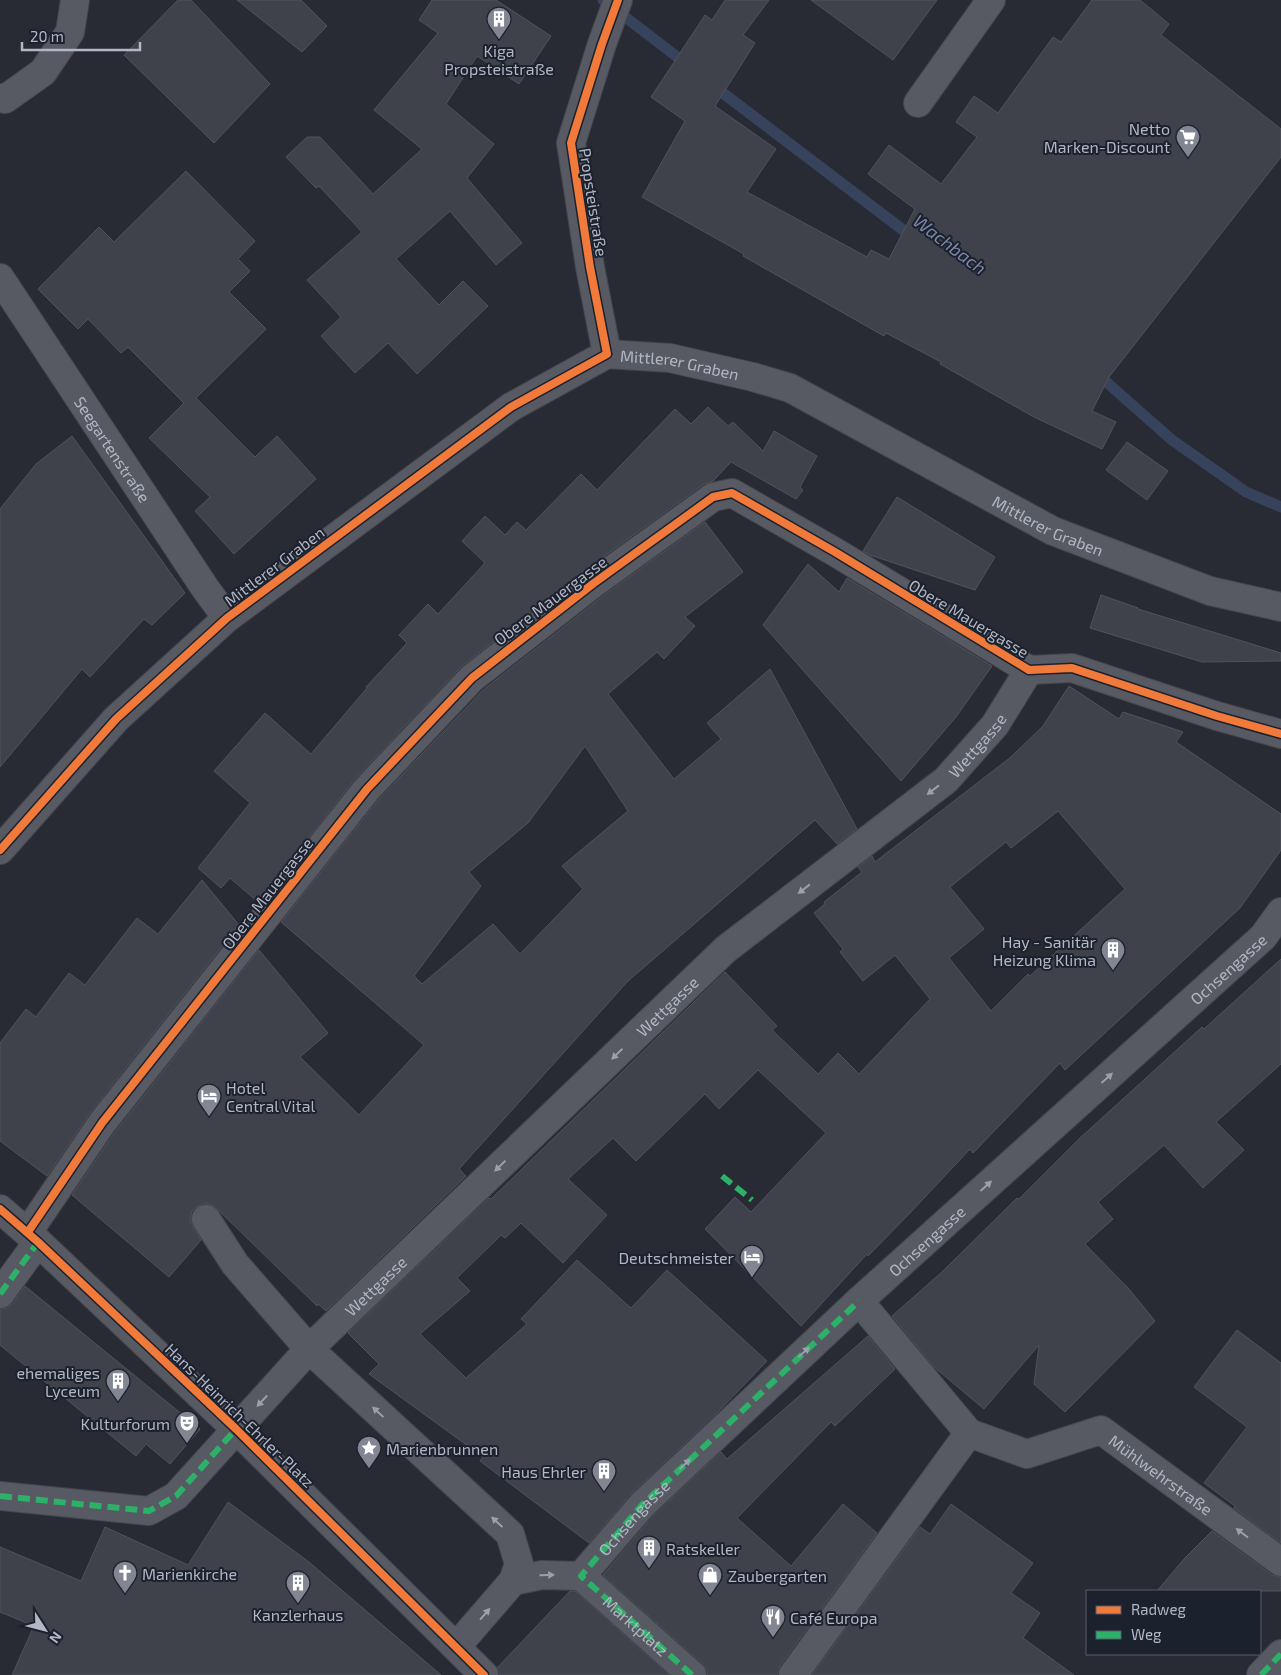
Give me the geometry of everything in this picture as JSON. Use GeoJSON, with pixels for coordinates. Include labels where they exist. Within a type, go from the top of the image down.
{"type":"FeatureCollection","features":[{"type":"Feature","properties":{"kind":"street"},"geometry":{"type":"LineString","coordinates":[[0,98],[4,99],[43,72],[70,32],[75,0]]}},
{"type":"Feature","properties":{"kind":"street","name":"Propsteistraße"},"geometry":{"type":"LineString","coordinates":[[607,354],[590,267],[571,143],[618,0]]}},
{"type":"Feature","properties":{"kind":"street"},"geometry":{"type":"LineString","coordinates":[[918,103],[992,0]]}},
{"type":"Feature","properties":{"kind":"street","name":"Seegartenstraße"},"geometry":{"type":"LineString","coordinates":[[0,278],[205,588],[227,618]]}},
{"type":"Feature","properties":{"kind":"street","name":"Mittlerer Graben"},"geometry":{"type":"LineString","coordinates":[[0,850],[116,720],[227,618],[511,407],[607,354],[670,358],[753,376],[790,388],[1053,531],[1210,591],[1281,607]]}},
{"type":"Feature","properties":{"kind":"street","name":"Obere Mauergasse"},"geometry":{"type":"LineString","coordinates":[[0,1294],[102,1123],[368,789],[472,678],[594,583],[713,497],[732,493],[836,552],[1029,670],[1072,668],[1218,716],[1281,734]]}},
{"type":"Feature","properties":{"kind":"street","name":"Wettgasse"},"geometry":{"type":"LineString","coordinates":[[310,1349],[726,949],[946,780],[995,725],[1029,670]]}},
{"type":"Feature","properties":{"kind":"street","name":"Ochsengasse"},"geometry":{"type":"LineString","coordinates":[[580,1576],[642,1505],[858,1301],[1263,937],[1281,912]]}},
{"type":"Feature","properties":{"kind":"street","name":"Hans-Heinrich-Ehrler-Platz"},"geometry":{"type":"LineString","coordinates":[[0,1209],[33,1237],[236,1429],[484,1675]]}},
{"type":"Feature","properties":{"kind":"street"},"geometry":{"type":"LineString","coordinates":[[206,1219],[235,1264],[310,1349],[510,1534],[519,1564],[513,1580],[456,1647]]}},
{"type":"Feature","properties":{"kind":"street","name":"Mühlwehrstraße"},"geometry":{"type":"LineString","coordinates":[[858,1301],[970,1433],[1027,1454],[1101,1430],[1281,1562]]}},
{"type":"Feature","properties":{"kind":"street","name":"Hans-Heinrich-Ehrler-Platz"},"geometry":{"type":"LineString","coordinates":[[236,1429],[310,1349]]}},
{"type":"Feature","properties":{"kind":"street"},"geometry":{"type":"LineString","coordinates":[[0,1496],[149,1511],[176,1496],[236,1429]]}},
{"type":"Feature","properties":{"kind":"street"},"geometry":{"type":"LineString","coordinates":[[793,1675],[970,1433]]}},
{"type":"Feature","properties":{"kind":"street"},"geometry":{"type":"LineString","coordinates":[[513,1580],[542,1575],[580,1576]]}},
{"type":"Feature","properties":{"kind":"street","name":"Marktplatz"},"geometry":{"type":"LineString","coordinates":[[580,1576],[692,1675]]}},
{"type":"Feature","properties":{"kind":"street"},"geometry":{"type":"LineString","coordinates":[[1261,1675],[1281,1654]]}},
{"type":"Feature","properties":{"kind":"building"},"geometry":{"type":"Polygon","coordinates":[[[178,0],[191,0],[270,84],[214,143],[124,55],[178,0]]]}},
{"type":"Feature","properties":{"kind":"building"},"geometry":{"type":"Polygon","coordinates":[[[237,0],[301,0],[327,26],[302,52],[237,0]]]}},
{"type":"Feature","properties":{"kind":"building"},"geometry":{"type":"Polygon","coordinates":[[[432,0],[496,0],[551,36],[519,84],[477,56],[446,104],[494,144],[467,178],[522,243],[496,265],[450,211],[396,259],[439,305],[463,281],[488,306],[417,374],[388,343],[355,373],[321,336],[341,317],[307,280],[362,232],[319,186],[316,188],[286,157],[307,137],[320,137],[373,194],[422,149],[374,110],[438,33],[419,20],[432,0]]]}},
{"type":"Feature","properties":{"kind":"building"},"geometry":{"type":"Polygon","coordinates":[[[725,0],[769,0],[743,35],[755,43],[715,106],[776,149],[747,192],[867,257],[871,250],[889,259],[915,209],[868,174],[889,145],[941,184],[977,137],[956,122],[974,96],[998,113],[1053,37],[1061,42],[1092,0],[1140,0],[1169,24],[1161,35],[1281,129],[1281,157],[1109,377],[1092,411],[1116,422],[1102,449],[1034,417],[940,364],[941,362],[886,333],[884,336],[642,197],[685,121],[651,97],[705,15],[712,20],[725,0]]]}},
{"type":"Feature","properties":{"kind":"building"},"geometry":{"type":"Polygon","coordinates":[[[811,0],[937,0],[893,60],[811,0]]]}},
{"type":"Feature","properties":{"kind":"building"},"geometry":{"type":"Polygon","coordinates":[[[186,171],[255,241],[238,259],[250,271],[229,292],[266,329],[196,398],[255,457],[277,436],[316,479],[234,554],[195,511],[210,497],[149,438],[184,403],[128,347],[121,353],[88,319],[78,329],[38,289],[99,227],[114,242],[186,171]]]}},
{"type":"Feature","properties":{"kind":"building"},"geometry":{"type":"Polygon","coordinates":[[[708,407],[728,426],[733,422],[763,451],[774,431],[817,456],[800,487],[803,490],[796,499],[731,462],[713,481],[704,484],[585,570],[461,667],[355,779],[258,902],[230,878],[221,888],[198,868],[250,803],[214,771],[265,713],[311,754],[366,687],[407,643],[399,635],[428,604],[438,614],[485,563],[462,541],[485,516],[505,535],[517,522],[526,530],[581,474],[597,490],[675,409],[691,424],[708,407]]]}},
{"type":"Feature","properties":{"kind":"building"},"geometry":{"type":"Polygon","coordinates":[[[72,436],[185,593],[152,625],[144,619],[90,677],[82,669],[0,767],[0,509],[36,464],[72,436]]]}},
{"type":"Feature","properties":{"kind":"building"},"geometry":{"type":"Polygon","coordinates":[[[1127,442],[1168,471],[1147,500],[1106,470],[1127,442]]]}},
{"type":"Feature","properties":{"kind":"building"},"geometry":{"type":"Polygon","coordinates":[[[897,497],[995,557],[975,590],[863,551],[897,497]]]}},
{"type":"Feature","properties":{"kind":"building"},"geometry":{"type":"Polygon","coordinates":[[[705,522],[743,572],[685,617],[695,626],[664,659],[657,652],[608,694],[674,779],[721,739],[707,723],[770,669],[857,829],[837,844],[815,820],[628,981],[459,1169],[466,1176],[326,1311],[318,1304],[317,1306],[213,1205],[205,1203],[192,1211],[190,1220],[201,1240],[169,1277],[72,1195],[115,1132],[259,950],[328,1033],[300,1057],[359,1115],[424,1045],[281,922],[379,799],[483,690],[603,596],[705,522]],[[585,746],[528,823],[469,872],[481,886],[414,976],[422,984],[493,924],[520,954],[583,889],[562,866],[628,811],[585,746]]]}},
{"type":"Feature","properties":{"kind":"building"},"geometry":{"type":"Polygon","coordinates":[[[808,564],[839,592],[847,578],[992,666],[956,717],[901,781],[763,625],[808,564]]]}},
{"type":"Feature","properties":{"kind":"building"},"geometry":{"type":"Polygon","coordinates":[[[1101,595],[1138,609],[1281,653],[1281,661],[1202,662],[1090,628],[1101,595]]]}},
{"type":"Feature","properties":{"kind":"building"},"geometry":{"type":"Polygon","coordinates":[[[1069,686],[1119,719],[1123,712],[1183,732],[1176,742],[1281,814],[1281,850],[1240,908],[1065,1070],[1060,1063],[973,1153],[970,1149],[868,1256],[867,1254],[801,1326],[705,1229],[735,1197],[751,1212],[826,1133],[758,1070],[719,1109],[705,1094],[636,1161],[613,1138],[568,1179],[607,1215],[563,1263],[521,1223],[505,1238],[501,1235],[457,1278],[470,1291],[420,1334],[466,1378],[527,1324],[521,1319],[577,1260],[631,1308],[667,1270],[767,1361],[718,1412],[631,1494],[589,1543],[480,1461],[483,1457],[369,1374],[379,1364],[348,1333],[489,1198],[491,1199],[725,972],[777,1026],[772,1030],[818,1074],[838,1053],[859,1074],[930,999],[895,955],[863,981],[840,952],[843,949],[814,913],[825,904],[824,902],[862,872],[858,867],[872,856],[875,862],[1011,757],[1043,726],[1069,686]],[[1058,811],[1011,848],[1006,842],[950,887],[984,929],[949,958],[991,1011],[1028,974],[1030,976],[1125,889],[1058,811]]]}},
{"type":"Feature","properties":{"kind":"building"},"geometry":{"type":"Polygon","coordinates":[[[202,880],[239,925],[90,1113],[47,1176],[0,1141],[0,1043],[26,1009],[36,1017],[69,973],[85,985],[137,918],[158,934],[202,880]]]}},
{"type":"Feature","properties":{"kind":"building"},"geometry":{"type":"Polygon","coordinates":[[[1281,959],[1281,1064],[1216,1122],[1244,1150],[1203,1188],[1164,1145],[1098,1202],[1113,1219],[1085,1244],[1129,1289],[1155,1321],[1065,1412],[1034,1384],[1039,1345],[984,1409],[934,1367],[892,1316],[942,1272],[1079,1139],[1202,1027],[1204,1029],[1281,959]]]}},
{"type":"Feature","properties":{"kind":"building","name":"ehemaliges Lyceum"},"geometry":{"type":"Polygon","coordinates":[[[25,1286],[200,1429],[170,1464],[146,1444],[136,1456],[0,1345],[0,1309],[7,1308],[12,1304],[25,1286]]]}},
{"type":"Feature","properties":{"kind":"building"},"geometry":{"type":"Polygon","coordinates":[[[1237,1330],[1281,1363],[1281,1543],[1204,1483],[1247,1427],[1194,1387],[1237,1330]]]}},
{"type":"Feature","properties":{"kind":"building"},"geometry":{"type":"Polygon","coordinates":[[[868,1336],[895,1369],[835,1426],[831,1422],[737,1518],[791,1566],[843,1504],[877,1533],[780,1666],[778,1675],[707,1675],[707,1670],[702,1663],[603,1575],[653,1516],[721,1452],[727,1459],[868,1336]]]}},
{"type":"Feature","properties":{"kind":"building"},"geometry":{"type":"Polygon","coordinates":[[[228,1502],[309,1562],[441,1675],[12,1675],[34,1626],[0,1612],[0,1547],[81,1581],[105,1527],[188,1565],[228,1502]]]}},
{"type":"Feature","properties":{"kind":"building"},"geometry":{"type":"Polygon","coordinates":[[[951,1504],[1033,1563],[1011,1593],[1040,1613],[1023,1638],[1074,1675],[812,1675],[920,1527],[930,1534],[951,1504]]]}},
{"type":"Feature","properties":{"kind":"building"},"geometry":{"type":"Polygon","coordinates":[[[1212,1531],[1272,1575],[1281,1577],[1281,1591],[1158,1590],[1184,1559],[1212,1531]]]}},
{"type":"Feature","properties":{"kind":"building"},"geometry":{"type":"Polygon","coordinates":[[[570,1591],[575,1591],[669,1675],[499,1675],[497,1668],[570,1591]]]}},
{"type":"Feature","properties":{"kind":"waterway","name":"Wachbach"},"geometry":{"type":"LineString","coordinates":[[603,0],[689,66]]}},
{"type":"Feature","properties":{"kind":"waterway","name":"Wachbach"},"geometry":{"type":"LineString","coordinates":[[711,84],[915,239]]}},
{"type":"Feature","properties":{"kind":"waterway","name":"Wachbach"},"geometry":{"type":"LineString","coordinates":[[1095,372],[1172,440],[1246,492],[1281,507]]}},
{"type":"Feature","properties":{"kind":"marked path"},"geometry":{"type":"LineString","coordinates":[[722,1176],[752,1200]]}},
{"type":"Feature","properties":{"kind":"marked path"},"geometry":{"type":"LineString","coordinates":[[0,1294],[38,1242]]}},
{"type":"Feature","properties":{"kind":"marked path"},"geometry":{"type":"LineString","coordinates":[[692,1675],[581,1576],[642,1505],[859,1301]]}},
{"type":"Feature","properties":{"kind":"marked path"},"geometry":{"type":"LineString","coordinates":[[0,1496],[149,1511],[176,1496],[236,1429]]}},
{"type":"Feature","properties":{"kind":"marked path"},"geometry":{"type":"LineString","coordinates":[[1261,1675],[1281,1654]]}},
{"type":"Feature","properties":{"kind":"cycle path"},"geometry":{"type":"LineString","coordinates":[[0,850],[116,719],[227,618],[511,407],[607,354],[590,267],[571,143],[618,0]]}},
{"type":"Feature","properties":{"kind":"cycle path"},"geometry":{"type":"LineString","coordinates":[[28,1232],[102,1123],[367,789],[472,678],[594,583],[713,497],[732,493],[835,552],[1029,670],[1072,668],[1217,716],[1281,734]]}},
{"type":"Feature","properties":{"kind":"cycle path"},"geometry":{"type":"LineString","coordinates":[[0,1209],[38,1242],[236,1429],[484,1675]]}},
{"type":"Feature","properties":{"kind":"place","name":"Kiga Propsteistraße"},"geometry":{"type":"Point","coordinates":[499,40]}},
{"type":"Feature","properties":{"kind":"place","name":"Netto Marken-Discount"},"geometry":{"type":"Point","coordinates":[1188,158]}},
{"type":"Feature","properties":{"kind":"place","name":"Hay - Sanitär Heizung Klima"},"geometry":{"type":"Point","coordinates":[1113,971]}},
{"type":"Feature","properties":{"kind":"place","name":"Hotel Central Vital"},"geometry":{"type":"Point","coordinates":[209,1117]}},
{"type":"Feature","properties":{"kind":"place","name":"Deutschmeister"},"geometry":{"type":"Point","coordinates":[752,1278]}},
{"type":"Feature","properties":{"kind":"place","name":"ehemaliges Lyceum"},"geometry":{"type":"Point","coordinates":[118,1402]}},
{"type":"Feature","properties":{"kind":"place","name":"Kulturforum"},"geometry":{"type":"Point","coordinates":[187,1444]}},
{"type":"Feature","properties":{"kind":"place","name":"Marienbrunnen"},"geometry":{"type":"Point","coordinates":[369,1469]}},
{"type":"Feature","properties":{"kind":"place","name":"Haus Ehrler"},"geometry":{"type":"Point","coordinates":[604,1492]}},
{"type":"Feature","properties":{"kind":"place","name":"Ratskeller"},"geometry":{"type":"Point","coordinates":[649,1569]}},
{"type":"Feature","properties":{"kind":"place","name":"Marienkirche"},"geometry":{"type":"Point","coordinates":[125,1594]}},
{"type":"Feature","properties":{"kind":"place","name":"Zaubergarten"},"geometry":{"type":"Point","coordinates":[710,1596]}},
{"type":"Feature","properties":{"kind":"place","name":"Kanzlerhaus"},"geometry":{"type":"Point","coordinates":[298,1604]}},
{"type":"Feature","properties":{"kind":"place","name":"Café Europa"},"geometry":{"type":"Point","coordinates":[773,1638]}}]}
